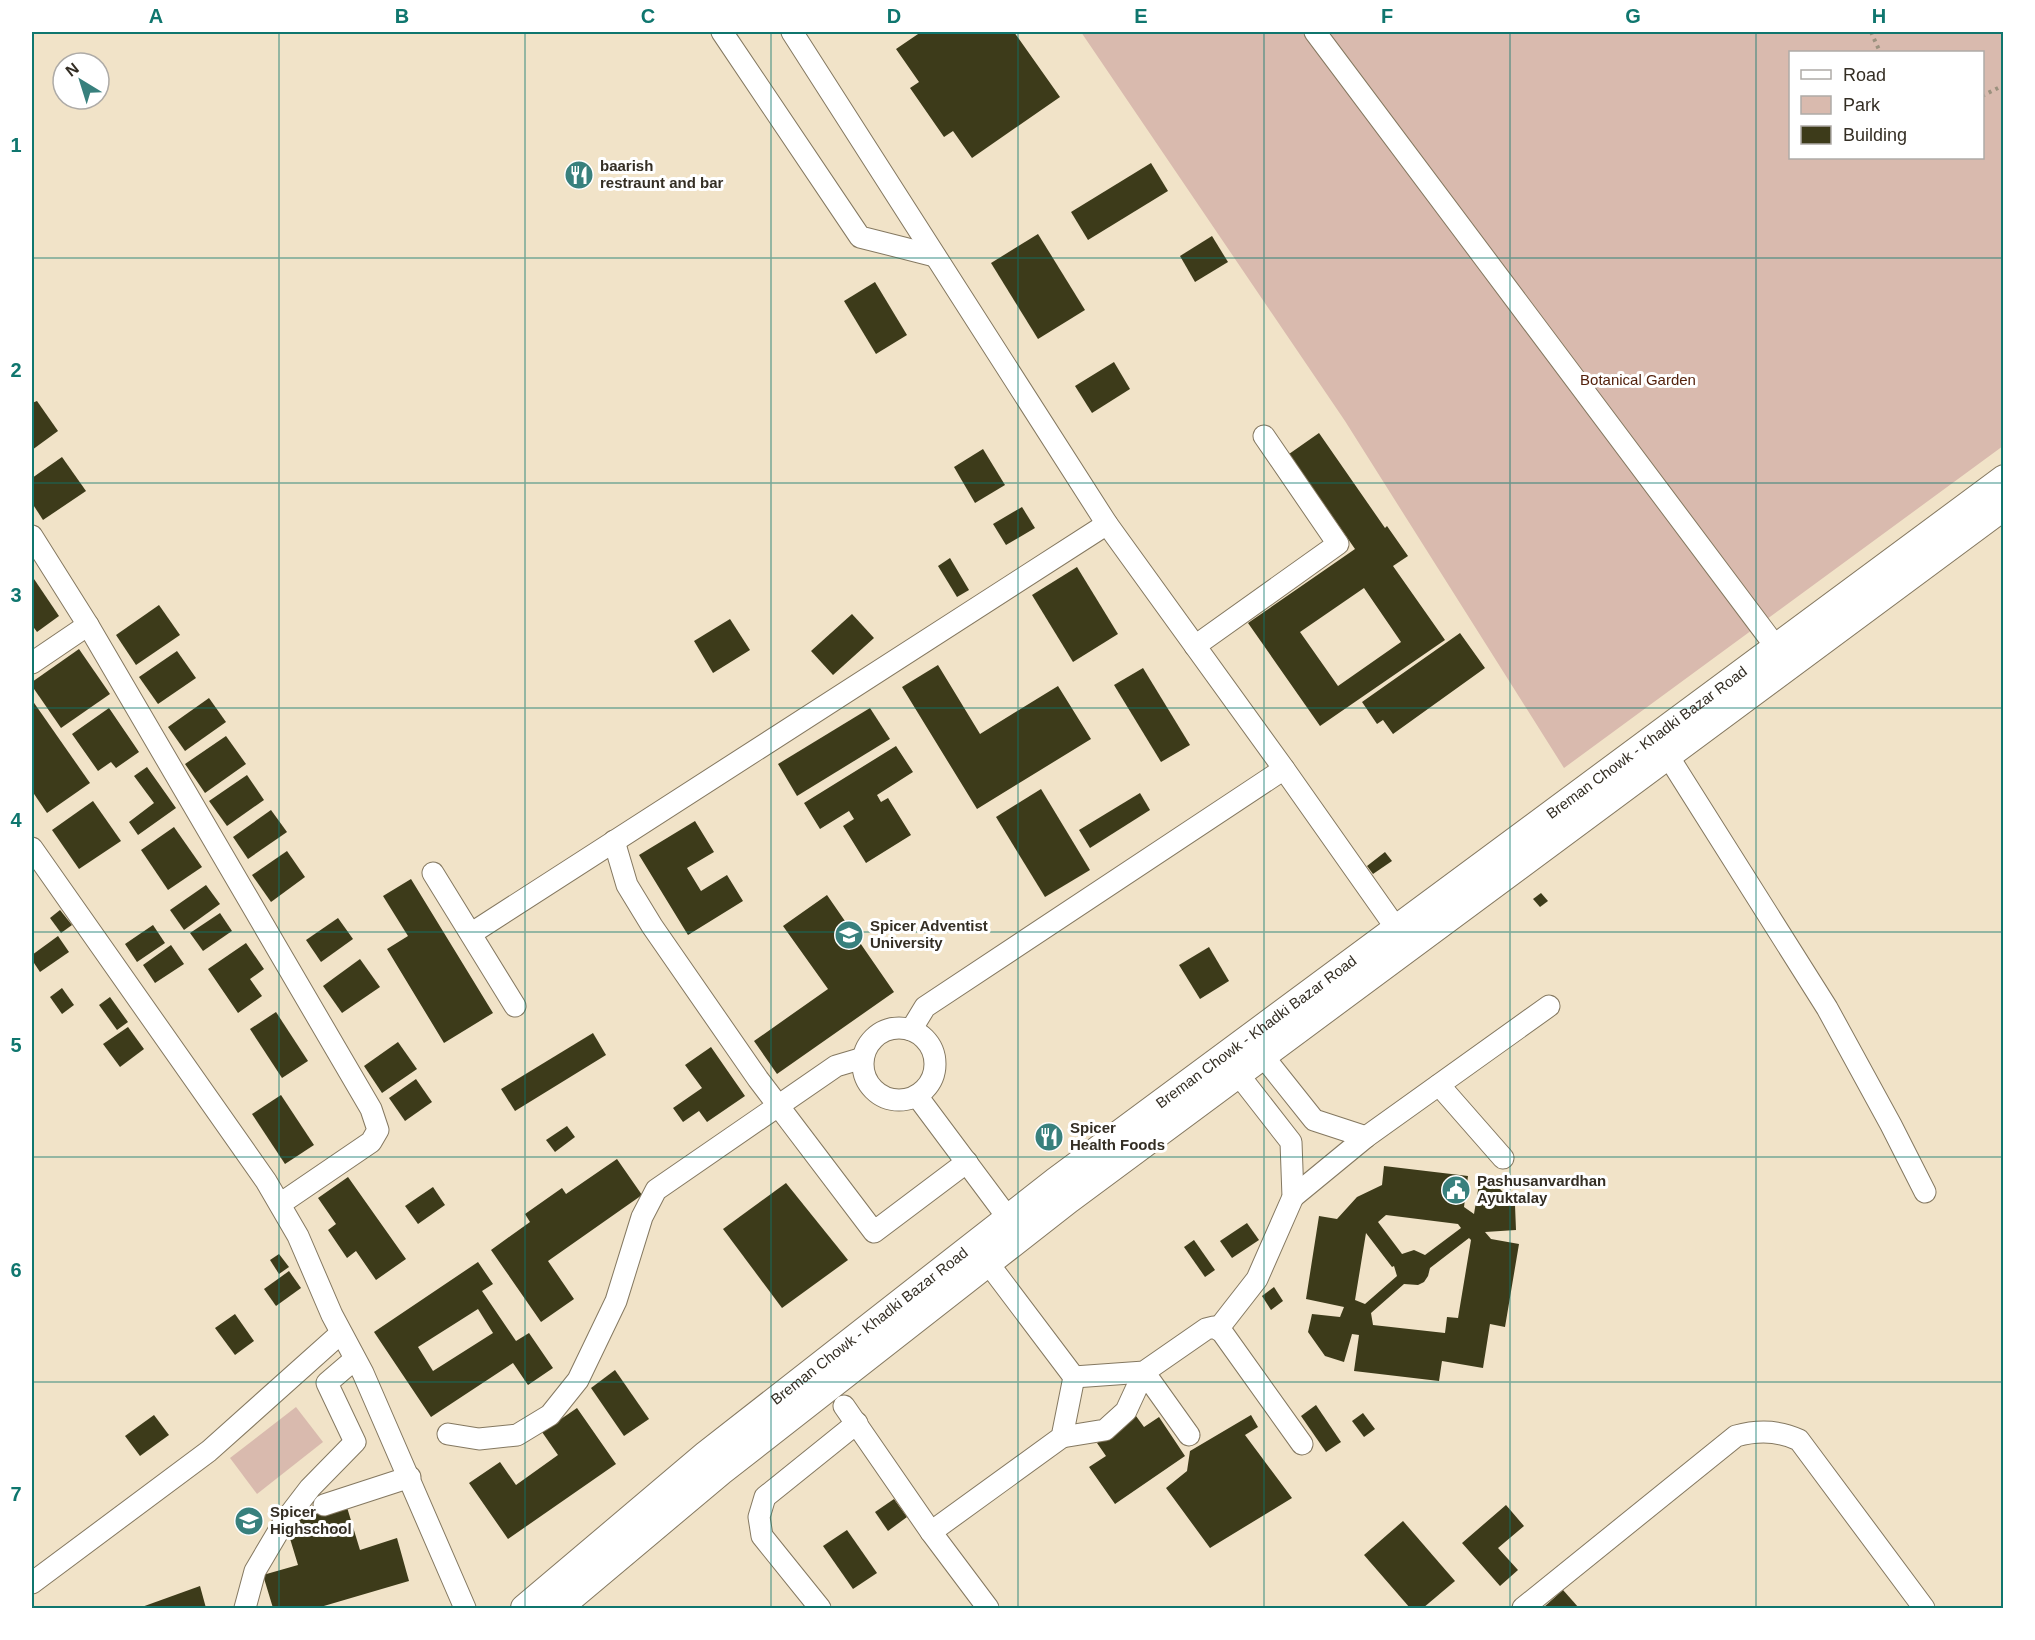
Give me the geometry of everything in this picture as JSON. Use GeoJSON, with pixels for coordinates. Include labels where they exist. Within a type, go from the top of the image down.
{"type":"FeatureCollection","features":[{"type":"Feature","properties":{"kind":"main road","name":"Breman Chowk - Khadki Bazar Road"},"geometry":{"type":"LineString","coordinates":[[558,1608],[721,1472],[988,1263],[1015,1227],[1395,928],[2004,478]]}},
{"type":"Feature","properties":{"kind":"main road","name":"Breman Chowk - Khadki Bazar Road"},"geometry":{"type":"LineString","coordinates":[[524,1608],[706,1454],[1015,1227],[1263,1056],[2004,507]]}},
{"type":"Feature","properties":{"kind":"street"},"geometry":{"type":"LineString","coordinates":[[722,32],[860,237],[935,256]]}},
{"type":"Feature","properties":{"kind":"street"},"geometry":{"type":"LineString","coordinates":[[792,32],[1107,524],[1284,769],[1395,928]]}},
{"type":"Feature","properties":{"kind":"street"},"geometry":{"type":"LineString","coordinates":[[1315,32],[1776,647]]}},
{"type":"Feature","properties":{"kind":"street"},"geometry":{"type":"LineString","coordinates":[[1195,646],[1338,544],[1264,436]]}},
{"type":"Feature","properties":{"kind":"street"},"geometry":{"type":"LineString","coordinates":[[472,933],[1107,524]]}},
{"type":"Feature","properties":{"kind":"street"},"geometry":{"type":"LineString","coordinates":[[32,536],[88,625],[371,1109],[378,1130],[371,1142],[280,1204]]}},
{"type":"Feature","properties":{"kind":"street"},"geometry":{"type":"LineString","coordinates":[[32,663],[88,625]]}},
{"type":"Feature","properties":{"kind":"street"},"geometry":{"type":"LineString","coordinates":[[1668,756],[1827,1008],[1925,1192]]}},
{"type":"Feature","properties":{"kind":"street"},"geometry":{"type":"LineString","coordinates":[[911,1030],[926,1007],[1284,769]]}},
{"type":"Feature","properties":{"kind":"street"},"geometry":{"type":"LineString","coordinates":[[614,841],[627,885],[652,926],[758,1079],[780,1104],[874,1233],[967,1162]]}},
{"type":"Feature","properties":{"kind":"street"},"geometry":{"type":"LineString","coordinates":[[32,848],[280,1204],[298,1236],[341,1333],[410,1477],[465,1608]]}},
{"type":"Feature","properties":{"kind":"street"},"geometry":{"type":"LineString","coordinates":[[433,873],[515,1006]]}},
{"type":"Feature","properties":{"kind":"street"},"geometry":{"type":"LineString","coordinates":[[1293,1197],[1366,1137],[1550,1006]]}},
{"type":"Feature","properties":{"kind":"street"},"geometry":{"type":"LineString","coordinates":[[890,1029],[911,1030],[927,1041],[935,1060],[931,1080],[926,1089],[917,1096],[898,1101],[878,1094],[865,1078],[863,1058],[867,1048],[881,1033],[890,1029]]}},
{"type":"Feature","properties":{"kind":"street"},"geometry":{"type":"LineString","coordinates":[[1263,1056],[1314,1120],[1366,1137]]}},
{"type":"Feature","properties":{"kind":"street"},"geometry":{"type":"LineString","coordinates":[[448,1434],[479,1439],[517,1435],[550,1415],[578,1380],[616,1301],[642,1217],[656,1190],[836,1066],[863,1058]]}},
{"type":"Feature","properties":{"kind":"street"},"geometry":{"type":"LineString","coordinates":[[1218,1329],[1257,1279],[1293,1197],[1291,1142],[1238,1074]]}},
{"type":"Feature","properties":{"kind":"street"},"geometry":{"type":"LineString","coordinates":[[1439,1084],[1503,1158]]}},
{"type":"Feature","properties":{"kind":"street"},"geometry":{"type":"LineString","coordinates":[[917,1096],[1015,1227]]}},
{"type":"Feature","properties":{"kind":"street"},"geometry":{"type":"LineString","coordinates":[[988,1263],[1074,1377],[1062,1437]]}},
{"type":"Feature","properties":{"kind":"street"},"geometry":{"type":"LineString","coordinates":[[931,1532],[1062,1437],[1105,1430],[1126,1411],[1144,1372],[1206,1329],[1214,1327],[1218,1329],[1302,1444]]}},
{"type":"Feature","properties":{"kind":"street"},"geometry":{"type":"LineString","coordinates":[[32,1583],[209,1450],[341,1333]]}},
{"type":"Feature","properties":{"kind":"street"},"geometry":{"type":"LineString","coordinates":[[245,1608],[255,1570],[284,1522],[310,1488],[355,1442],[327,1383],[355,1359]]}},
{"type":"Feature","properties":{"kind":"street"},"geometry":{"type":"LineString","coordinates":[[1074,1377],[1144,1372]]}},
{"type":"Feature","properties":{"kind":"street"},"geometry":{"type":"LineString","coordinates":[[1144,1372],[1189,1435]]}},
{"type":"Feature","properties":{"kind":"street"},"geometry":{"type":"LineString","coordinates":[[820,1608],[762,1536],[759,1517],[765,1497],[850,1414],[931,1532],[988,1608]]}},
{"type":"Feature","properties":{"kind":"street"},"geometry":{"type":"LineString","coordinates":[[1523,1608],[1736,1436],[1752,1432],[1786,1434],[1799,1440],[1924,1608]]}},
{"type":"Feature","properties":{"kind":"street"},"geometry":{"type":"LineString","coordinates":[[324,1505],[410,1477]]}},
{"type":"Feature","properties":{"kind":"path"},"geometry":{"type":"LineString","coordinates":[[1871,32],[1880,51]]}},
{"type":"Feature","properties":{"kind":"path"},"geometry":{"type":"LineString","coordinates":[[1984,95],[2004,85]]}},
{"type":"Feature","properties":{"kind":"green space","name":"Botanical Garden"},"geometry":{"type":"Polygon","coordinates":[[[1081,32],[2003,32],[2003,446],[1564,768],[1345,421],[1081,32]]]}},
{"type":"Feature","properties":{"kind":"green space"},"geometry":{"type":"Polygon","coordinates":[[[296,1407],[323,1442],[257,1494],[230,1458],[296,1407]]]}},
{"type":"Feature","properties":{"kind":"building"},"geometry":{"type":"Polygon","coordinates":[[[921,32],[1014,32],[1060,97],[972,158],[953,131],[944,137],[910,88],[919,82],[896,49],[921,32]]]}},
{"type":"Feature","properties":{"kind":"building"},"geometry":{"type":"Polygon","coordinates":[[[1151,163],[1168,191],[1088,240],[1071,212],[1151,163]]]}},
{"type":"Feature","properties":{"kind":"building"},"geometry":{"type":"Polygon","coordinates":[[[1038,234],[1085,310],[1038,339],[991,263],[1038,234]]]}},
{"type":"Feature","properties":{"kind":"building"},"geometry":{"type":"Polygon","coordinates":[[[1212,236],[1228,262],[1195,282],[1180,256],[1212,236]]]}},
{"type":"Feature","properties":{"kind":"building"},"geometry":{"type":"Polygon","coordinates":[[[875,282],[907,335],[876,354],[844,301],[875,282]]]}},
{"type":"Feature","properties":{"kind":"building"},"geometry":{"type":"Polygon","coordinates":[[[1114,362],[1130,389],[1092,413],[1075,386],[1114,362]]]}},
{"type":"Feature","properties":{"kind":"building"},"geometry":{"type":"Polygon","coordinates":[[[37,401],[58,431],[32,450],[32,403],[37,401]]]}},
{"type":"Feature","properties":{"kind":"building"},"geometry":{"type":"Polygon","coordinates":[[[1319,433],[1385,528],[1387,526],[1408,556],[1393,566],[1445,640],[1320,726],[1248,623],[1355,549],[1289,454],[1319,433]],[[1364,588],[1300,632],[1338,686],[1401,642],[1364,588]]]}},
{"type":"Feature","properties":{"kind":"building"},"geometry":{"type":"Polygon","coordinates":[[[983,449],[1005,485],[975,503],[954,467],[983,449]]]}},
{"type":"Feature","properties":{"kind":"building"},"geometry":{"type":"Polygon","coordinates":[[[62,457],[86,491],[43,520],[32,503],[32,478],[62,457]]]}},
{"type":"Feature","properties":{"kind":"building"},"geometry":{"type":"Polygon","coordinates":[[[1022,507],[1035,528],[1006,545],[993,524],[1022,507]]]}},
{"type":"Feature","properties":{"kind":"building"},"geometry":{"type":"Polygon","coordinates":[[[950,558],[969,590],[957,597],[938,566],[950,558]]]}},
{"type":"Feature","properties":{"kind":"building"},"geometry":{"type":"Polygon","coordinates":[[[1077,567],[1118,634],[1073,662],[1032,595],[1077,567]]]}},
{"type":"Feature","properties":{"kind":"building"},"geometry":{"type":"Polygon","coordinates":[[[32,576],[59,616],[37,632],[32,625],[32,576]]]}},
{"type":"Feature","properties":{"kind":"building"},"geometry":{"type":"Polygon","coordinates":[[[159,605],[180,635],[136,665],[116,635],[159,605]]]}},
{"type":"Feature","properties":{"kind":"building"},"geometry":{"type":"Polygon","coordinates":[[[852,614],[874,638],[833,675],[811,651],[852,614]]]}},
{"type":"Feature","properties":{"kind":"building"},"geometry":{"type":"Polygon","coordinates":[[[730,619],[750,650],[713,673],[694,641],[730,619]]]}},
{"type":"Feature","properties":{"kind":"building"},"geometry":{"type":"Polygon","coordinates":[[[1460,633],[1485,668],[1393,734],[1383,720],[1377,724],[1362,702],[1460,633]]]}},
{"type":"Feature","properties":{"kind":"building"},"geometry":{"type":"Polygon","coordinates":[[[79,649],[110,694],[61,728],[32,686],[32,682],[79,649]]]}},
{"type":"Feature","properties":{"kind":"building"},"geometry":{"type":"Polygon","coordinates":[[[177,651],[196,678],[158,704],[139,677],[177,651]]]}},
{"type":"Feature","properties":{"kind":"building"},"geometry":{"type":"Polygon","coordinates":[[[938,665],[980,734],[1058,686],[1091,739],[977,809],[902,687],[938,665]]]}},
{"type":"Feature","properties":{"kind":"building"},"geometry":{"type":"Polygon","coordinates":[[[1143,668],[1190,745],[1161,762],[1114,685],[1143,668]]]}},
{"type":"Feature","properties":{"kind":"building"},"geometry":{"type":"Polygon","coordinates":[[[209,698],[226,722],[185,751],[168,727],[209,698]]]}},
{"type":"Feature","properties":{"kind":"building"},"geometry":{"type":"Polygon","coordinates":[[[32,700],[90,783],[47,813],[32,791],[32,700]]]}},
{"type":"Feature","properties":{"kind":"building"},"geometry":{"type":"Polygon","coordinates":[[[109,708],[139,752],[116,768],[111,762],[98,771],[72,734],[109,708]]]}},
{"type":"Feature","properties":{"kind":"building"},"geometry":{"type":"Polygon","coordinates":[[[870,708],[890,739],[797,796],[778,764],[870,708]]]}},
{"type":"Feature","properties":{"kind":"building"},"geometry":{"type":"Polygon","coordinates":[[[226,736],[246,764],[205,793],[185,764],[226,736]]]}},
{"type":"Feature","properties":{"kind":"building"},"geometry":{"type":"Polygon","coordinates":[[[896,746],[913,772],[877,795],[881,802],[888,798],[911,835],[866,863],[843,826],[854,819],[849,811],[820,829],[804,803],[896,746]]]}},
{"type":"Feature","properties":{"kind":"building"},"geometry":{"type":"Polygon","coordinates":[[[147,767],[176,808],[138,835],[129,822],[154,803],[134,776],[147,767]]]}},
{"type":"Feature","properties":{"kind":"building"},"geometry":{"type":"Polygon","coordinates":[[[247,775],[264,800],[227,826],[209,801],[247,775]]]}},
{"type":"Feature","properties":{"kind":"building"},"geometry":{"type":"Polygon","coordinates":[[[1041,789],[1090,870],[1045,897],[996,817],[1041,789]]]}},
{"type":"Feature","properties":{"kind":"building"},"geometry":{"type":"Polygon","coordinates":[[[1140,793],[1150,810],[1090,848],[1079,830],[1140,793]]]}},
{"type":"Feature","properties":{"kind":"building"},"geometry":{"type":"Polygon","coordinates":[[[93,801],[121,841],[79,869],[52,830],[93,801]]]}},
{"type":"Feature","properties":{"kind":"building"},"geometry":{"type":"Polygon","coordinates":[[[271,810],[287,832],[248,859],[233,837],[271,810]]]}},
{"type":"Feature","properties":{"kind":"building"},"geometry":{"type":"Polygon","coordinates":[[[695,821],[714,852],[687,868],[701,891],[727,875],[743,901],[688,935],[639,855],[695,821]]]}},
{"type":"Feature","properties":{"kind":"building"},"geometry":{"type":"Polygon","coordinates":[[[174,827],[202,867],[168,890],[141,850],[174,827]]]}},
{"type":"Feature","properties":{"kind":"building"},"geometry":{"type":"Polygon","coordinates":[[[287,851],[305,877],[271,902],[252,875],[287,851]]]}},
{"type":"Feature","properties":{"kind":"building"},"geometry":{"type":"Polygon","coordinates":[[[1385,852],[1392,861],[1373,874],[1367,866],[1385,852]]]}},
{"type":"Feature","properties":{"kind":"building"},"geometry":{"type":"Polygon","coordinates":[[[411,879],[493,1013],[444,1043],[387,949],[408,936],[383,896],[411,879]]]}},
{"type":"Feature","properties":{"kind":"building"},"geometry":{"type":"Polygon","coordinates":[[[206,885],[220,904],[184,930],[170,910],[206,885]]]}},
{"type":"Feature","properties":{"kind":"building"},"geometry":{"type":"Polygon","coordinates":[[[1541,893],[1548,901],[1540,907],[1533,899],[1541,893]]]}},
{"type":"Feature","properties":{"kind":"building"},"geometry":{"type":"Polygon","coordinates":[[[827,895],[894,992],[777,1074],[754,1041],[828,989],[783,926],[827,895]]]}},
{"type":"Feature","properties":{"kind":"building"},"geometry":{"type":"Polygon","coordinates":[[[60,910],[72,925],[61,933],[50,918],[60,910]]]}},
{"type":"Feature","properties":{"kind":"building"},"geometry":{"type":"Polygon","coordinates":[[[220,913],[232,931],[203,951],[190,933],[220,913]]]}},
{"type":"Feature","properties":{"kind":"building"},"geometry":{"type":"Polygon","coordinates":[[[338,918],[353,939],[321,962],[306,940],[338,918]]]}},
{"type":"Feature","properties":{"kind":"building"},"geometry":{"type":"Polygon","coordinates":[[[153,925],[165,943],[137,962],[125,944],[153,925]]]}},
{"type":"Feature","properties":{"kind":"building"},"geometry":{"type":"Polygon","coordinates":[[[58,936],[69,952],[40,972],[32,960],[32,955],[58,936]]]}},
{"type":"Feature","properties":{"kind":"building"},"geometry":{"type":"Polygon","coordinates":[[[246,943],[264,969],[250,979],[262,996],[238,1013],[208,969],[246,943]]]}},
{"type":"Feature","properties":{"kind":"building"},"geometry":{"type":"Polygon","coordinates":[[[171,945],[184,964],[155,983],[143,965],[171,945]]]}},
{"type":"Feature","properties":{"kind":"building"},"geometry":{"type":"Polygon","coordinates":[[[1209,947],[1229,981],[1200,999],[1179,965],[1209,947]]]}},
{"type":"Feature","properties":{"kind":"building"},"geometry":{"type":"Polygon","coordinates":[[[360,959],[380,987],[342,1013],[323,986],[360,959]]]}},
{"type":"Feature","properties":{"kind":"building"},"geometry":{"type":"Polygon","coordinates":[[[62,988],[74,1005],[62,1014],[50,997],[62,988]]]}},
{"type":"Feature","properties":{"kind":"building"},"geometry":{"type":"Polygon","coordinates":[[[110,997],[128,1022],[117,1030],[99,1005],[110,997]]]}},
{"type":"Feature","properties":{"kind":"building"},"geometry":{"type":"Polygon","coordinates":[[[276,1012],[308,1061],[282,1078],[250,1029],[276,1012]]]}},
{"type":"Feature","properties":{"kind":"building"},"geometry":{"type":"Polygon","coordinates":[[[128,1027],[144,1049],[120,1067],[103,1044],[128,1027]]]}},
{"type":"Feature","properties":{"kind":"building"},"geometry":{"type":"Polygon","coordinates":[[[593,1033],[606,1055],[515,1111],[501,1089],[593,1033]]]}},
{"type":"Feature","properties":{"kind":"building"},"geometry":{"type":"Polygon","coordinates":[[[398,1042],[417,1069],[382,1093],[364,1066],[398,1042]]]}},
{"type":"Feature","properties":{"kind":"building"},"geometry":{"type":"Polygon","coordinates":[[[711,1047],[745,1096],[707,1122],[699,1111],[683,1122],[673,1108],[702,1088],[685,1065],[711,1047]]]}},
{"type":"Feature","properties":{"kind":"building"},"geometry":{"type":"Polygon","coordinates":[[[416,1079],[432,1102],[405,1121],[389,1098],[416,1079]]]}},
{"type":"Feature","properties":{"kind":"building"},"geometry":{"type":"Polygon","coordinates":[[[281,1095],[314,1145],[285,1164],[252,1114],[281,1095]]]}},
{"type":"Feature","properties":{"kind":"building"},"geometry":{"type":"Polygon","coordinates":[[[567,1126],[575,1137],[555,1152],[546,1140],[567,1126]]]}},
{"type":"Feature","properties":{"kind":"building"},"geometry":{"type":"Polygon","coordinates":[[[617,1159],[642,1195],[548,1261],[574,1299],[541,1322],[491,1250],[530,1222],[525,1214],[562,1188],[566,1194],[617,1159]]]}},
{"type":"Feature","properties":{"kind":"building"},"geometry":{"type":"Polygon","coordinates":[[[1384,1166],[1468,1176],[1464,1207],[1474,1214],[1479,1184],[1500,1189],[1515,1205],[1516,1230],[1485,1232],[1491,1239],[1519,1244],[1505,1327],[1490,1324],[1483,1368],[1442,1361],[1439,1381],[1354,1371],[1359,1335],[1352,1334],[1344,1362],[1325,1356],[1308,1332],[1312,1314],[1340,1317],[1344,1307],[1306,1299],[1319,1216],[1337,1219],[1357,1197],[1382,1185],[1384,1166]],[[1386,1215],[1378,1222],[1402,1254],[1414,1250],[1425,1255],[1461,1228],[1458,1224],[1386,1215]],[[1366,1233],[1355,1300],[1365,1304],[1397,1276],[1394,1266],[1392,1267],[1366,1233]],[[1469,1238],[1430,1268],[1424,1282],[1418,1285],[1404,1284],[1371,1313],[1373,1325],[1445,1333],[1447,1317],[1458,1318],[1471,1240],[1469,1238]]]}},
{"type":"Feature","properties":{"kind":"building"},"geometry":{"type":"Polygon","coordinates":[[[348,1177],[406,1259],[376,1280],[356,1251],[347,1258],[328,1230],[336,1224],[318,1198],[348,1177]]]}},
{"type":"Feature","properties":{"kind":"building"},"geometry":{"type":"Polygon","coordinates":[[[786,1183],[848,1260],[782,1308],[723,1229],[786,1183]]]}},
{"type":"Feature","properties":{"kind":"building"},"geometry":{"type":"Polygon","coordinates":[[[433,1187],[445,1205],[418,1224],[405,1206],[433,1187]]]}},
{"type":"Feature","properties":{"kind":"building"},"geometry":{"type":"Polygon","coordinates":[[[1247,1223],[1259,1240],[1232,1258],[1220,1241],[1247,1223]]]}},
{"type":"Feature","properties":{"kind":"building"},"geometry":{"type":"Polygon","coordinates":[[[1194,1240],[1215,1270],[1205,1277],[1184,1247],[1194,1240]]]}},
{"type":"Feature","properties":{"kind":"building"},"geometry":{"type":"Polygon","coordinates":[[[279,1254],[289,1267],[279,1274],[270,1260],[279,1254]]]}},
{"type":"Feature","properties":{"kind":"building"},"geometry":{"type":"Polygon","coordinates":[[[478,1262],[493,1284],[482,1291],[516,1341],[529,1333],[553,1368],[528,1385],[513,1363],[431,1417],[374,1332],[478,1262]],[[478,1309],[418,1347],[433,1371],[493,1333],[478,1309]]]}},
{"type":"Feature","properties":{"kind":"building"},"geometry":{"type":"Polygon","coordinates":[[[289,1271],[301,1288],[276,1306],[264,1289],[289,1271]]]}},
{"type":"Feature","properties":{"kind":"building"},"geometry":{"type":"Polygon","coordinates":[[[1274,1287],[1283,1301],[1271,1310],[1262,1296],[1274,1287]]]}},
{"type":"Feature","properties":{"kind":"building"},"geometry":{"type":"Polygon","coordinates":[[[235,1314],[254,1341],[235,1355],[215,1328],[235,1314]]]}},
{"type":"Feature","properties":{"kind":"building"},"geometry":{"type":"Polygon","coordinates":[[[615,1370],[649,1419],[624,1436],[591,1388],[615,1370]]]}},
{"type":"Feature","properties":{"kind":"building"},"geometry":{"type":"Polygon","coordinates":[[[1316,1405],[1341,1442],[1326,1452],[1301,1416],[1316,1405]]]}},
{"type":"Feature","properties":{"kind":"building"},"geometry":{"type":"Polygon","coordinates":[[[577,1408],[616,1464],[508,1539],[469,1483],[500,1462],[516,1485],[558,1455],[542,1432],[577,1408]]]}},
{"type":"Feature","properties":{"kind":"building"},"geometry":{"type":"Polygon","coordinates":[[[1363,1413],[1375,1429],[1364,1437],[1352,1421],[1363,1413]]]}},
{"type":"Feature","properties":{"kind":"building"},"geometry":{"type":"Polygon","coordinates":[[[154,1415],[169,1435],[140,1456],[125,1436],[154,1415]]]}},
{"type":"Feature","properties":{"kind":"building"},"geometry":{"type":"Polygon","coordinates":[[[1251,1415],[1258,1427],[1245,1435],[1292,1498],[1210,1548],[1166,1488],[1187,1471],[1190,1451],[1251,1415]]]}},
{"type":"Feature","properties":{"kind":"building"},"geometry":{"type":"Polygon","coordinates":[[[1136,1416],[1144,1427],[1159,1417],[1185,1456],[1115,1504],[1089,1467],[1106,1456],[1097,1443],[1136,1416]]]}},
{"type":"Feature","properties":{"kind":"building"},"geometry":{"type":"Polygon","coordinates":[[[894,1499],[907,1517],[888,1531],[875,1512],[894,1499]]]}},
{"type":"Feature","properties":{"kind":"building"},"geometry":{"type":"Polygon","coordinates":[[[346,1504],[360,1550],[397,1538],[409,1581],[317,1608],[273,1608],[263,1575],[298,1565],[288,1532],[301,1528],[298,1519],[346,1504]]]}},
{"type":"Feature","properties":{"kind":"building"},"geometry":{"type":"Polygon","coordinates":[[[1506,1505],[1524,1526],[1498,1548],[1518,1570],[1500,1586],[1462,1543],[1506,1505]]]}},
{"type":"Feature","properties":{"kind":"building"},"geometry":{"type":"Polygon","coordinates":[[[1403,1521],[1455,1581],[1423,1608],[1410,1608],[1364,1555],[1403,1521]]]}},
{"type":"Feature","properties":{"kind":"building"},"geometry":{"type":"Polygon","coordinates":[[[847,1530],[877,1573],[853,1589],[823,1546],[847,1530]]]}},
{"type":"Feature","properties":{"kind":"building"},"geometry":{"type":"Polygon","coordinates":[[[200,1586],[206,1608],[139,1608],[200,1586]]]}},
{"type":"Feature","properties":{"kind":"building"},"geometry":{"type":"Polygon","coordinates":[[[1563,1590],[1579,1608],[1544,1607],[1563,1590]]]}},
{"type":"Feature","properties":{"kind":"place","name":"baarish restraunt and bar"},"geometry":{"type":"Point","coordinates":[579,175]}},
{"type":"Feature","properties":{"kind":"place","name":"Spicer Adventist University"},"geometry":{"type":"Point","coordinates":[849,935]}},
{"type":"Feature","properties":{"kind":"place","name":"Spicer Health Foods"},"geometry":{"type":"Point","coordinates":[1049,1137]}},
{"type":"Feature","properties":{"kind":"place","name":"Pashusanvardhan Ayuktalay"},"geometry":{"type":"Point","coordinates":[1456,1190]}},
{"type":"Feature","properties":{"kind":"place","name":"Spicer Highschool"},"geometry":{"type":"Point","coordinates":[249,1521]}}]}
